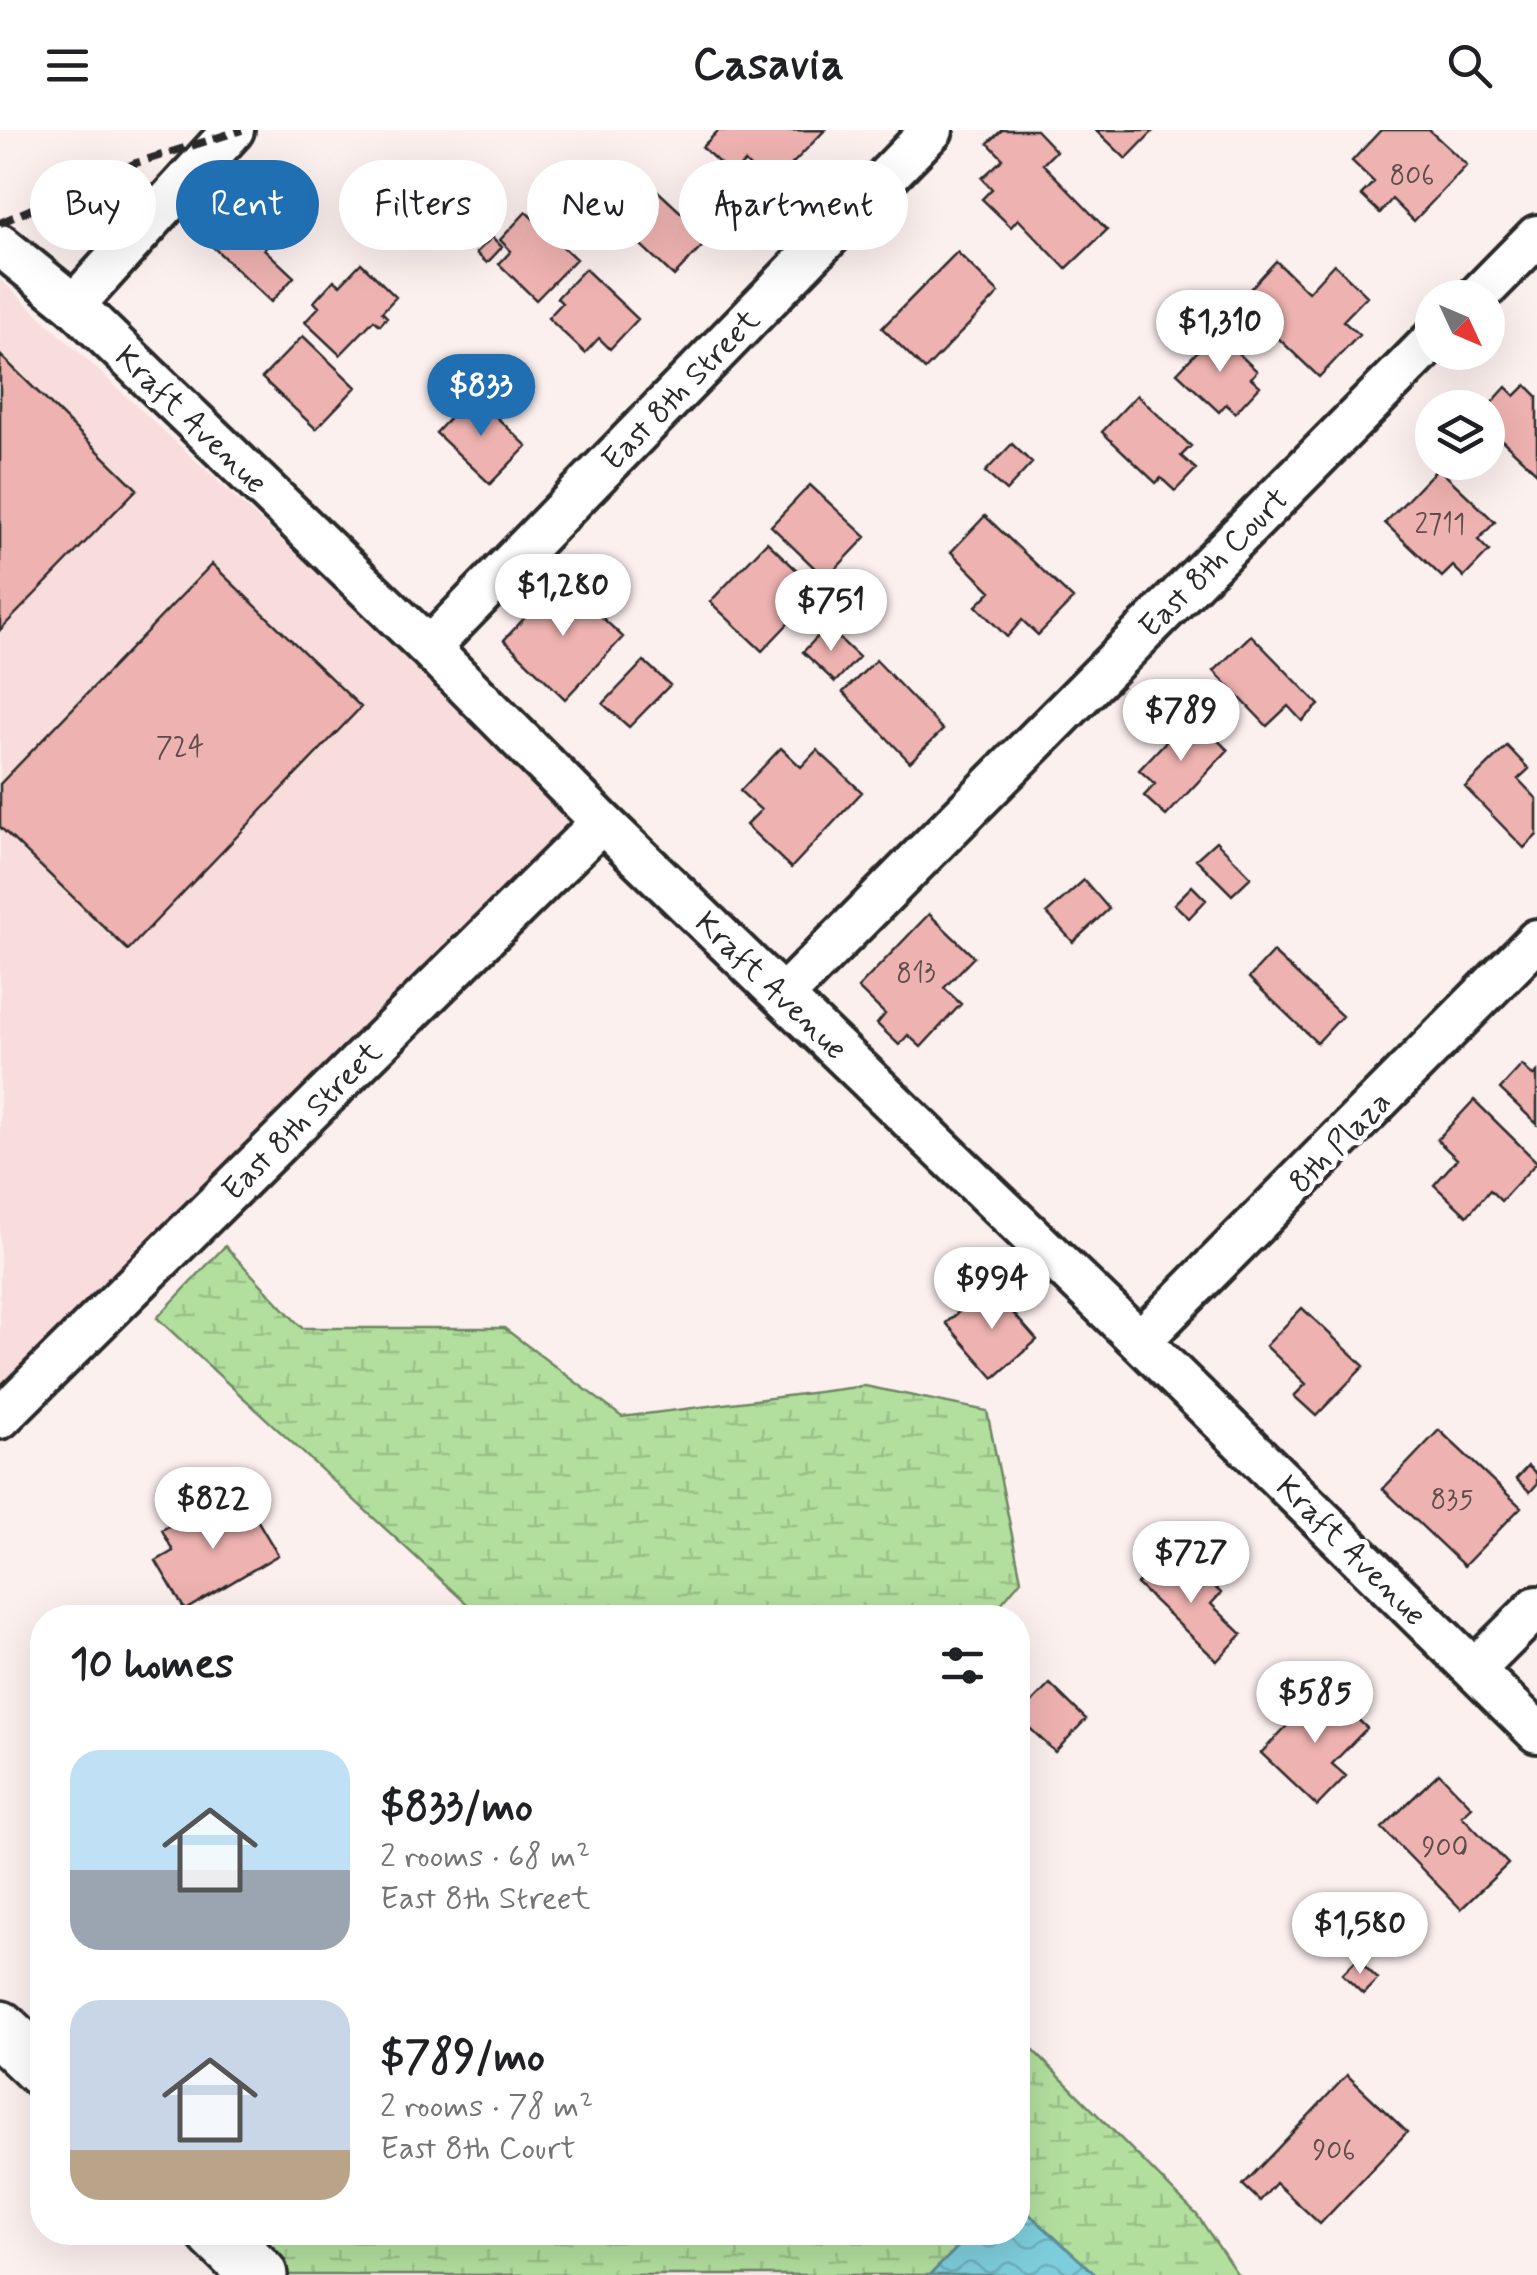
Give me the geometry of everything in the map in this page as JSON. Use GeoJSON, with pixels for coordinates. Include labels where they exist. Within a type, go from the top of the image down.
{"type":"FeatureCollection","features":[{"type":"Feature","properties":{"kind":"street"},"geometry":{"type":"LineString","coordinates":[[74,305],[233,130]]}},
{"type":"Feature","properties":{"kind":"street","name":"East 8th Street"},"geometry":{"type":"LineString","coordinates":[[429,648],[932,130]]}},
{"type":"Feature","properties":{"kind":"street"},"geometry":{"type":"LineString","coordinates":[[1494,280],[1537,236]]}},
{"type":"Feature","properties":{"kind":"street","name":"Kraft Avenue"},"geometry":{"type":"LineString","coordinates":[[0,245],[74,305],[429,648],[602,822],[1140,1341],[1537,1732]]}},
{"type":"Feature","properties":{"kind":"street","name":"East 8th Court"},"geometry":{"type":"LineString","coordinates":[[782,996],[1415,358]]}},
{"type":"Feature","properties":{"kind":"street","name":"East 8th Street"},"geometry":{"type":"LineString","coordinates":[[0,1418],[602,822]]}},
{"type":"Feature","properties":{"kind":"street","name":"8th Plaza"},"geometry":{"type":"LineString","coordinates":[[1140,1341],[1537,940]]}},
{"type":"Feature","properties":{"kind":"street"},"geometry":{"type":"LineString","coordinates":[[1474,1670],[1537,1607]]}},
{"type":"Feature","properties":{"kind":"street"},"geometry":{"type":"LineString","coordinates":[[0,2029],[30,2058]]}},
{"type":"Feature","properties":{"kind":"street"},"geometry":{"type":"LineString","coordinates":[[228,2245],[259,2275]]}},
{"type":"Feature","properties":{"kind":"shaded area"},"geometry":{"type":"Polygon","coordinates":[[[0,279],[414,663],[581,829],[0,1414],[0,279]]]}},
{"type":"Feature","properties":{"kind":"green space"},"geometry":{"type":"Polygon","coordinates":[[[225,1246],[302,1328],[504,1328],[622,1417],[865,1386],[987,1411],[1021,1580],[1000,1605],[468,1605],[157,1318],[225,1246]]]}},
{"type":"Feature","properties":{"kind":"green space"},"geometry":{"type":"Polygon","coordinates":[[[1030,2047],[1197,2215],[1238,2275],[1096,2275],[1030,2215],[1030,2047]]]}},
{"type":"Feature","properties":{"kind":"green space"},"geometry":{"type":"Polygon","coordinates":[[[257,2245],[960,2245],[930,2275],[289,2275],[257,2245]]]}},
{"type":"Feature","properties":{"kind":"water"},"geometry":{"type":"Polygon","coordinates":[[[1030,2215],[1096,2275],[930,2275],[960,2245],[1030,2245],[1030,2215]]]}},
{"type":"Feature","properties":{"kind":"building"},"geometry":{"type":"Polygon","coordinates":[[[719,130],[825,130],[796,160],[716,160],[702,147],[719,130]]]}},
{"type":"Feature","properties":{"kind":"building"},"geometry":{"type":"Polygon","coordinates":[[[1002,130],[1036,130],[1056,151],[1043,164],[1107,230],[1066,269],[1018,219],[1011,227],[982,199],[992,189],[982,178],[1003,159],[988,143],[1002,130]]]}},
{"type":"Feature","properties":{"kind":"building"},"geometry":{"type":"Polygon","coordinates":[[[1096,130],[1154,130],[1126,159],[1096,130]]]}},
{"type":"Feature","properties":{"kind":"building"},"geometry":{"type":"Polygon","coordinates":[[[1381,130],[1429,130],[1467,165],[1414,221],[1392,199],[1380,213],[1361,195],[1374,182],[1352,161],[1381,130]]]}},
{"type":"Feature","properties":{"kind":"building"},"geometry":{"type":"Polygon","coordinates":[[[659,192],[679,211],[679,250],[699,250],[674,276],[646,250],[659,250],[659,192]]]}},
{"type":"Feature","properties":{"kind":"building"},"geometry":{"type":"Polygon","coordinates":[[[526,212],[527,250],[566,250],[576,259],[536,300],[499,264],[511,251],[507,247],[507,232],[526,212]]]}},
{"type":"Feature","properties":{"kind":"building"},"geometry":{"type":"Polygon","coordinates":[[[216,250],[265,250],[294,277],[271,302],[216,250]]]}},
{"type":"Feature","properties":{"kind":"building"},"geometry":{"type":"Polygon","coordinates":[[[479,250],[499,250],[487,263],[476,253],[479,250]]]}},
{"type":"Feature","properties":{"kind":"building"},"geometry":{"type":"Polygon","coordinates":[[[957,252],[999,293],[925,370],[882,328],[957,252]]]}},
{"type":"Feature","properties":{"kind":"building"},"geometry":{"type":"Polygon","coordinates":[[[1276,261],[1308,292],[1334,264],[1367,296],[1343,321],[1359,335],[1319,377],[1239,301],[1276,261]]]}},
{"type":"Feature","properties":{"kind":"building"},"geometry":{"type":"Polygon","coordinates":[[[361,263],[396,297],[382,312],[387,317],[380,325],[374,320],[340,355],[305,322],[319,307],[314,302],[334,280],[340,285],[361,263]]]}},
{"type":"Feature","properties":{"kind":"building"},"geometry":{"type":"Polygon","coordinates":[[[585,269],[638,319],[610,349],[599,338],[585,353],[548,318],[562,303],[557,298],[585,269]]]}},
{"type":"Feature","properties":{"kind":"building"},"geometry":{"type":"Polygon","coordinates":[[[1216,332],[1257,371],[1251,378],[1260,386],[1235,413],[1226,404],[1219,412],[1177,373],[1216,332]]]}},
{"type":"Feature","properties":{"kind":"building"},"geometry":{"type":"Polygon","coordinates":[[[303,336],[356,387],[316,429],[262,378],[303,336]]]}},
{"type":"Feature","properties":{"kind":"building"},"geometry":{"type":"Polygon","coordinates":[[[0,355],[137,489],[0,630],[0,355]]]}},
{"type":"Feature","properties":{"kind":"building"},"geometry":{"type":"Polygon","coordinates":[[[1526,385],[1537,396],[1537,473],[1505,443],[1503,390],[1506,387],[1515,396],[1526,385]]]}},
{"type":"Feature","properties":{"kind":"building"},"geometry":{"type":"Polygon","coordinates":[[[472,394],[527,446],[490,484],[436,433],[472,394]]]}},
{"type":"Feature","properties":{"kind":"building"},"geometry":{"type":"Polygon","coordinates":[[[1137,395],[1191,446],[1181,456],[1196,469],[1175,491],[1161,478],[1156,483],[1102,432],[1137,395]]]}},
{"type":"Feature","properties":{"kind":"building"},"geometry":{"type":"Polygon","coordinates":[[[1012,444],[1032,463],[1006,491],[985,472],[1012,444]]]}},
{"type":"Feature","properties":{"kind":"building"},"geometry":{"type":"Polygon","coordinates":[[[1426,480],[1451,480],[1495,522],[1478,540],[1489,551],[1464,577],[1453,566],[1442,577],[1385,523],[1426,480]]]}},
{"type":"Feature","properties":{"kind":"building"},"geometry":{"type":"Polygon","coordinates":[[[810,485],[866,537],[826,579],[771,526],[810,485]]]}},
{"type":"Feature","properties":{"kind":"building"},"geometry":{"type":"Polygon","coordinates":[[[985,516],[1073,599],[1038,635],[1022,620],[1007,637],[976,606],[991,591],[951,552],[985,516]]]}},
{"type":"Feature","properties":{"kind":"building"},"geometry":{"type":"Polygon","coordinates":[[[767,542],[819,591],[762,651],[710,602],[767,542]]]}},
{"type":"Feature","properties":{"kind":"building"},"geometry":{"type":"Polygon","coordinates":[[[212,564],[361,707],[128,950],[0,827],[0,784],[212,564]]]}},
{"type":"Feature","properties":{"kind":"building"},"geometry":{"type":"Polygon","coordinates":[[[561,579],[623,637],[565,699],[504,640],[561,579]]]}},
{"type":"Feature","properties":{"kind":"building"},"geometry":{"type":"Polygon","coordinates":[[[827,627],[859,657],[835,682],[803,652],[827,627]]]}},
{"type":"Feature","properties":{"kind":"building"},"geometry":{"type":"Polygon","coordinates":[[[1251,635],[1319,705],[1302,721],[1288,706],[1267,726],[1214,671],[1251,635]]]}},
{"type":"Feature","properties":{"kind":"building"},"geometry":{"type":"Polygon","coordinates":[[[876,660],[943,730],[910,762],[843,692],[876,660]]]}},
{"type":"Feature","properties":{"kind":"building"},"geometry":{"type":"Polygon","coordinates":[[[644,661],[670,685],[629,727],[603,704],[644,661]]]}},
{"type":"Feature","properties":{"kind":"building"},"geometry":{"type":"Polygon","coordinates":[[[1191,715],[1228,750],[1166,816],[1144,796],[1155,784],[1139,770],[1191,715]]]}},
{"type":"Feature","properties":{"kind":"building"},"geometry":{"type":"Polygon","coordinates":[[[1507,746],[1529,769],[1518,779],[1537,799],[1537,835],[1524,848],[1465,787],[1507,746]]]}},
{"type":"Feature","properties":{"kind":"building"},"geometry":{"type":"Polygon","coordinates":[[[781,748],[801,767],[817,750],[862,792],[791,868],[746,825],[761,810],[740,791],[781,748]]]}},
{"type":"Feature","properties":{"kind":"building"},"geometry":{"type":"Polygon","coordinates":[[[1216,841],[1251,877],[1232,895],[1196,859],[1216,841]]]}},
{"type":"Feature","properties":{"kind":"building"},"geometry":{"type":"Polygon","coordinates":[[[1084,880],[1109,909],[1073,942],[1047,913],[1084,880]]]}},
{"type":"Feature","properties":{"kind":"building"},"geometry":{"type":"Polygon","coordinates":[[[1192,886],[1206,900],[1189,918],[1174,904],[1192,886]]]}},
{"type":"Feature","properties":{"kind":"building"},"geometry":{"type":"Polygon","coordinates":[[[929,914],[974,957],[944,988],[961,1004],[921,1047],[908,1035],[899,1045],[877,1024],[885,1014],[858,988],[929,914]]]}},
{"type":"Feature","properties":{"kind":"building"},"geometry":{"type":"Polygon","coordinates":[[[1273,952],[1342,1016],[1317,1043],[1249,978],[1273,952]]]}},
{"type":"Feature","properties":{"kind":"building"},"geometry":{"type":"Polygon","coordinates":[[[1522,1065],[1533,1076],[1537,1072],[1537,1124],[1500,1089],[1522,1065]]]}},
{"type":"Feature","properties":{"kind":"building"},"geometry":{"type":"Polygon","coordinates":[[[1474,1100],[1537,1162],[1501,1201],[1490,1190],[1467,1216],[1434,1185],[1457,1159],[1437,1140],[1474,1100]]]}},
{"type":"Feature","properties":{"kind":"building"},"geometry":{"type":"Polygon","coordinates":[[[989,1286],[1037,1340],[994,1378],[946,1323],[989,1286]]]}},
{"type":"Feature","properties":{"kind":"building"},"geometry":{"type":"Polygon","coordinates":[[[1302,1308],[1364,1366],[1316,1416],[1294,1396],[1306,1384],[1266,1346],[1302,1308]]]}},
{"type":"Feature","properties":{"kind":"building"},"geometry":{"type":"Polygon","coordinates":[[[1439,1430],[1521,1507],[1464,1566],[1383,1489],[1439,1430]]]}},
{"type":"Feature","properties":{"kind":"building"},"geometry":{"type":"Polygon","coordinates":[[[1528,1466],[1537,1474],[1537,1484],[1530,1492],[1516,1479],[1528,1466]]]}},
{"type":"Feature","properties":{"kind":"building"},"geometry":{"type":"Polygon","coordinates":[[[215,1499],[227,1519],[249,1506],[278,1555],[193,1605],[182,1605],[156,1561],[173,1551],[162,1530],[215,1499]]]}},
{"type":"Feature","properties":{"kind":"building"},"geometry":{"type":"Polygon","coordinates":[[[1162,1558],[1182,1576],[1192,1565],[1221,1593],[1211,1604],[1242,1634],[1217,1661],[1137,1584],[1162,1558]]]}},
{"type":"Feature","properties":{"kind":"building"},"geometry":{"type":"Polygon","coordinates":[[[1050,1684],[1086,1719],[1055,1752],[1030,1728],[1030,1705],[1050,1684]]]}},
{"type":"Feature","properties":{"kind":"building"},"geometry":{"type":"Polygon","coordinates":[[[1324,1687],[1367,1728],[1332,1764],[1346,1776],[1317,1806],[1261,1753],[1324,1687]]]}},
{"type":"Feature","properties":{"kind":"building"},"geometry":{"type":"Polygon","coordinates":[[[1439,1773],[1472,1807],[1462,1816],[1508,1864],[1461,1909],[1382,1828],[1439,1773]]]}},
{"type":"Feature","properties":{"kind":"building"},"geometry":{"type":"Polygon","coordinates":[[[1357,1959],[1378,1979],[1363,1994],[1342,1974],[1357,1959]]]}},
{"type":"Feature","properties":{"kind":"building"},"geometry":{"type":"Polygon","coordinates":[[[1347,2075],[1407,2132],[1320,2224],[1276,2183],[1260,2201],[1243,2185],[1347,2075]]]}},
{"type":"Feature","properties":{"kind":"railway"},"geometry":{"type":"LineString","coordinates":[[0,223],[136,163],[242,130]]}}]}
